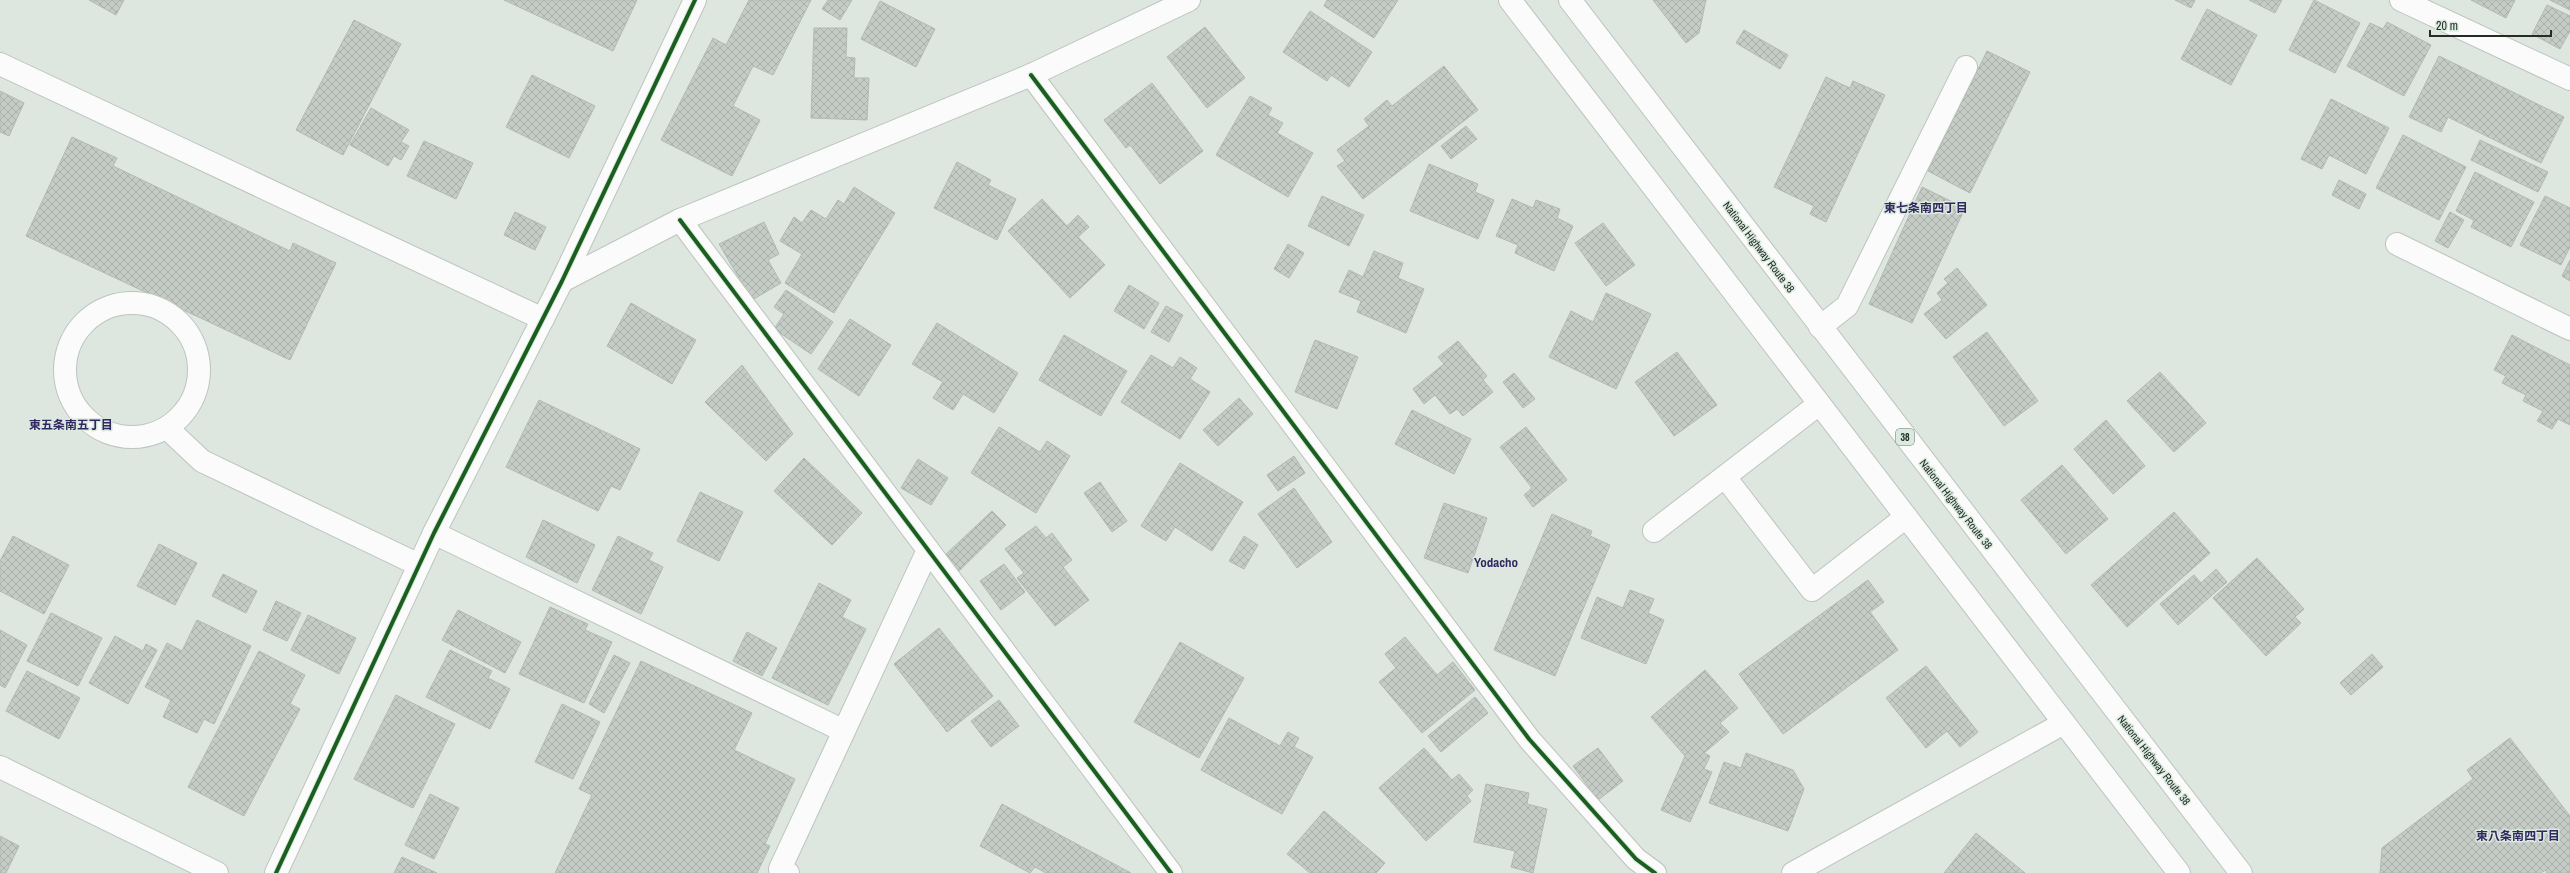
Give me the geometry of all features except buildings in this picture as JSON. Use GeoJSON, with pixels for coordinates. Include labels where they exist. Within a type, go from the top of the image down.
{"type":"FeatureCollection","features":[{"type":"Feature","properties":{"kind":"main road"},"geometry":{"type":"LineString","coordinates":[[276,873],[434,533],[562,281],[695,0]]}},
{"type":"Feature","properties":{"kind":"main road"},"geometry":{"type":"LineString","coordinates":[[562,281],[680,220],[1031,75],[1189,0]]}},
{"type":"Feature","properties":{"kind":"main road"},"geometry":{"type":"LineString","coordinates":[[1510,0],[2179,873]]}},
{"type":"Feature","properties":{"kind":"main road","name":"National Highway Route 38"},"geometry":{"type":"LineString","coordinates":[[1570,0],[2241,873]]}},
{"type":"Feature","properties":{"kind":"main road"},"geometry":{"type":"LineString","coordinates":[[2401,0],[2570,79]]}},
{"type":"Feature","properties":{"kind":"main road"},"geometry":{"type":"LineString","coordinates":[[0,64],[543,319]]}},
{"type":"Feature","properties":{"kind":"main road"},"geometry":{"type":"LineString","coordinates":[[1820,327],[1847,306],[1966,67]]}},
{"type":"Feature","properties":{"kind":"main road"},"geometry":{"type":"LineString","coordinates":[[1031,75],[1529,739],[1636,859],[1655,873]]}},
{"type":"Feature","properties":{"kind":"main road"},"geometry":{"type":"LineString","coordinates":[[680,220],[1171,873]]}},
{"type":"Feature","properties":{"kind":"main road"},"geometry":{"type":"LineString","coordinates":[[2397,244],[2570,329]]}},
{"type":"Feature","properties":{"kind":"main road"},"geometry":{"type":"LineString","coordinates":[[121,303],[148,304],[172,316],[190,336],[199,360],[198,387],[186,410],[167,428],[142,437],[115,436],[91,425],[73,405],[64,380],[66,354],[77,330],[97,312],[121,303]]}},
{"type":"Feature","properties":{"kind":"main road"},"geometry":{"type":"LineString","coordinates":[[1654,532],[1819,404]]}},
{"type":"Feature","properties":{"kind":"main road"},"geometry":{"type":"LineString","coordinates":[[167,428],[202,460],[419,565]]}},
{"type":"Feature","properties":{"kind":"main road"},"geometry":{"type":"LineString","coordinates":[[1725,477],[1812,590],[1906,517]]}},
{"type":"Feature","properties":{"kind":"main road"},"geometry":{"type":"LineString","coordinates":[[434,533],[844,731]]}},
{"type":"Feature","properties":{"kind":"main road"},"geometry":{"type":"LineString","coordinates":[[788,873],[780,869],[928,550]]}},
{"type":"Feature","properties":{"kind":"main road"},"geometry":{"type":"LineString","coordinates":[[1793,873],[2064,723]]}},
{"type":"Feature","properties":{"kind":"main road"},"geometry":{"type":"LineString","coordinates":[[0,767],[217,873]]}},
{"type":"Feature","properties":{"kind":"cycle path"},"geometry":{"type":"LineString","coordinates":[[276,873],[434,533],[562,281],[695,0]]}},
{"type":"Feature","properties":{"kind":"cycle path"},"geometry":{"type":"LineString","coordinates":[[1031,75],[1529,739],[1636,859],[1655,873]]}},
{"type":"Feature","properties":{"kind":"cycle path"},"geometry":{"type":"LineString","coordinates":[[680,220],[1171,873]]}},
{"type":"Feature","properties":{"kind":"district","name":"東七条南四丁目"},"geometry":{"type":"Point","coordinates":[1926,208]}},
{"type":"Feature","properties":{"kind":"district","name":"東五条南五丁目"},"geometry":{"type":"Point","coordinates":[71,425]}},
{"type":"Feature","properties":{"kind":"district","name":"Yodacho"},"geometry":{"type":"Point","coordinates":[1496,562]}},
{"type":"Feature","properties":{"kind":"district","name":"東八条南四丁目"},"geometry":{"type":"Point","coordinates":[2518,836]}}]}
